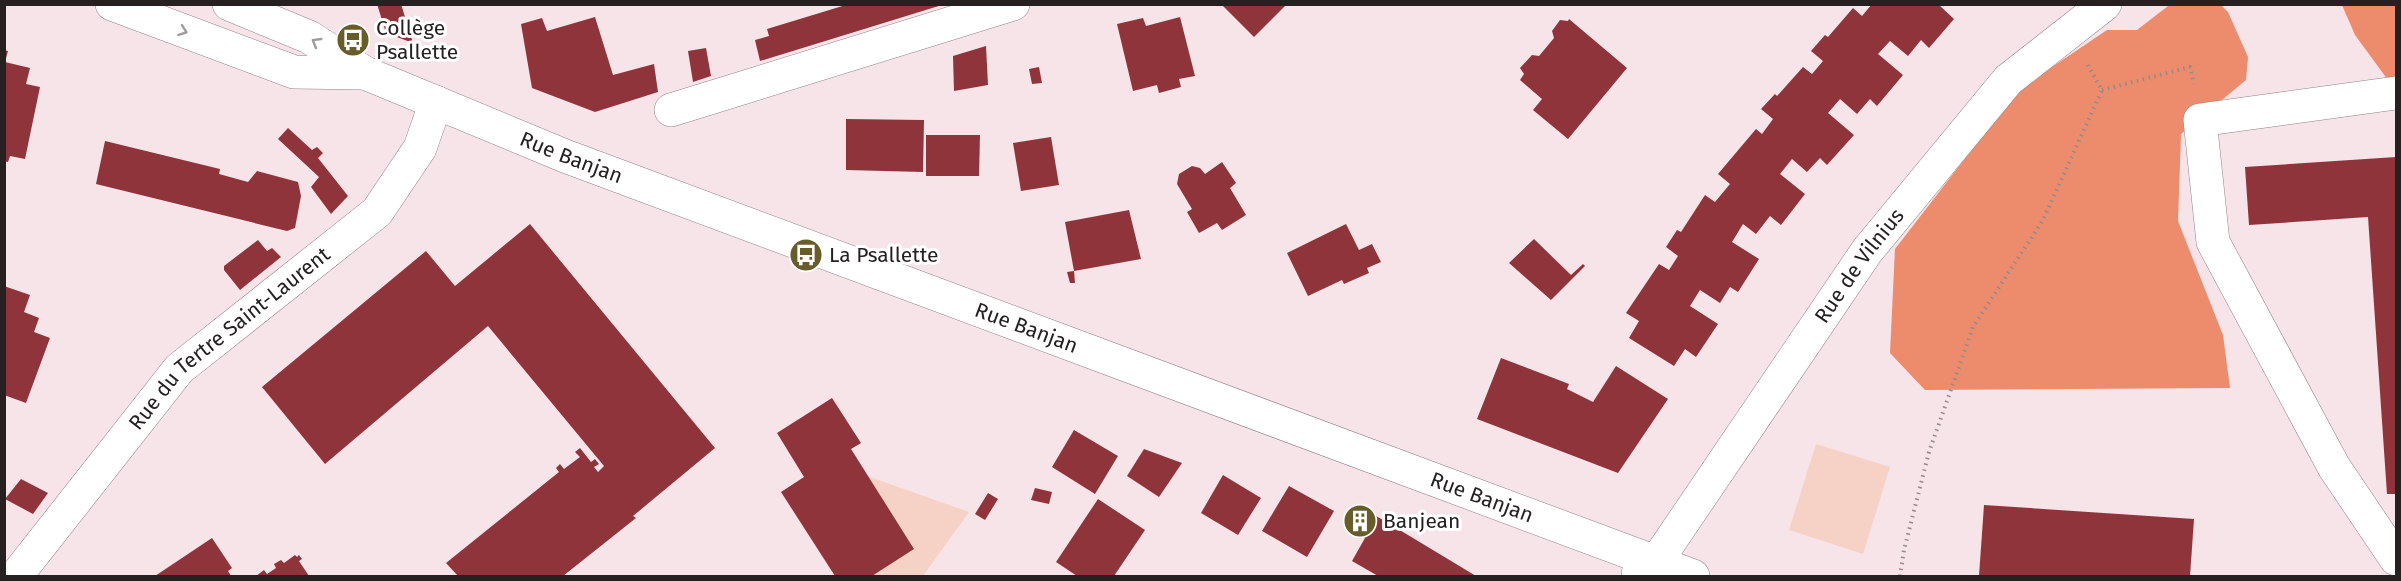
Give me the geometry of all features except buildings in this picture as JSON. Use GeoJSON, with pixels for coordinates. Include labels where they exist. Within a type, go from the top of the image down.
{"type":"FeatureCollection","features":[{"type":"Feature","properties":{"kind":"street","name":"Rue Banjan"},"geometry":{"type":"LineString","coordinates":[[229,4],[309,37],[365,73],[565,156],[1645,569],[1693,576]]}},
{"type":"Feature","properties":{"kind":"street"},"geometry":{"type":"LineString","coordinates":[[671,110],[1013,4]]}},
{"type":"Feature","properties":{"kind":"street","name":"Rue de Vilnius"},"geometry":{"type":"LineString","coordinates":[[1645,569],[1867,251],[2008,80],[2105,4]]}},
{"type":"Feature","properties":{"kind":"street","name":"Rue Banjan"},"geometry":{"type":"LineString","coordinates":[[124,7],[294,72],[365,73]]}},
{"type":"Feature","properties":{"kind":"street"},"geometry":{"type":"LineString","coordinates":[[2397,93],[2200,120],[2213,242],[2334,466],[2397,559]]}},
{"type":"Feature","properties":{"kind":"street","name":"Rue du Tertre Saint-Laurent"},"geometry":{"type":"LineString","coordinates":[[16,576],[179,369],[377,212],[420,148],[436,102]]}},
{"type":"Feature","properties":{"kind":"path"},"geometry":{"type":"LineString","coordinates":[[2067,32],[2102,90]]}},
{"type":"Feature","properties":{"kind":"path"},"geometry":{"type":"LineString","coordinates":[[2102,90],[2190,67],[2200,120]]}},
{"type":"Feature","properties":{"kind":"path"},"geometry":{"type":"LineString","coordinates":[[1900,576],[1904,550],[1929,452],[1973,327],[2043,220],[2102,90]]}},
{"type":"Feature","properties":{"kind":"shaded area"},"geometry":{"type":"Polygon","coordinates":[[[2173,4],[2221,5],[2228,12],[2248,57],[2246,80],[2181,134],[2178,221],[2223,335],[2230,388],[1925,390],[1890,353],[1895,249],[2018,90],[2107,30],[2137,30],[2173,4]]]}},
{"type":"Feature","properties":{"kind":"shaded area"},"geometry":{"type":"Polygon","coordinates":[[[2342,5],[2396,5],[2396,91],[2355,35],[2342,5]]]}},
{"type":"Feature","properties":{"kind":"shaded area"},"geometry":{"type":"Polygon","coordinates":[[[1816,444],[1890,467],[1863,554],[1789,530],[1816,444]]]}},
{"type":"Feature","properties":{"kind":"shaded area"},"geometry":{"type":"Polygon","coordinates":[[[867,476],[969,512],[923,576],[872,576],[914,549],[867,476]]]}},
{"type":"Feature","properties":{"kind":"place","name":"Collège Psallette"},"geometry":{"type":"Point","coordinates":[353,40]}},
{"type":"Feature","properties":{"kind":"place","name":"La Psallette"},"geometry":{"type":"Point","coordinates":[806,255]}},
{"type":"Feature","properties":{"kind":"place","name":"Banjean"},"geometry":{"type":"Point","coordinates":[1360,521]}}]}
